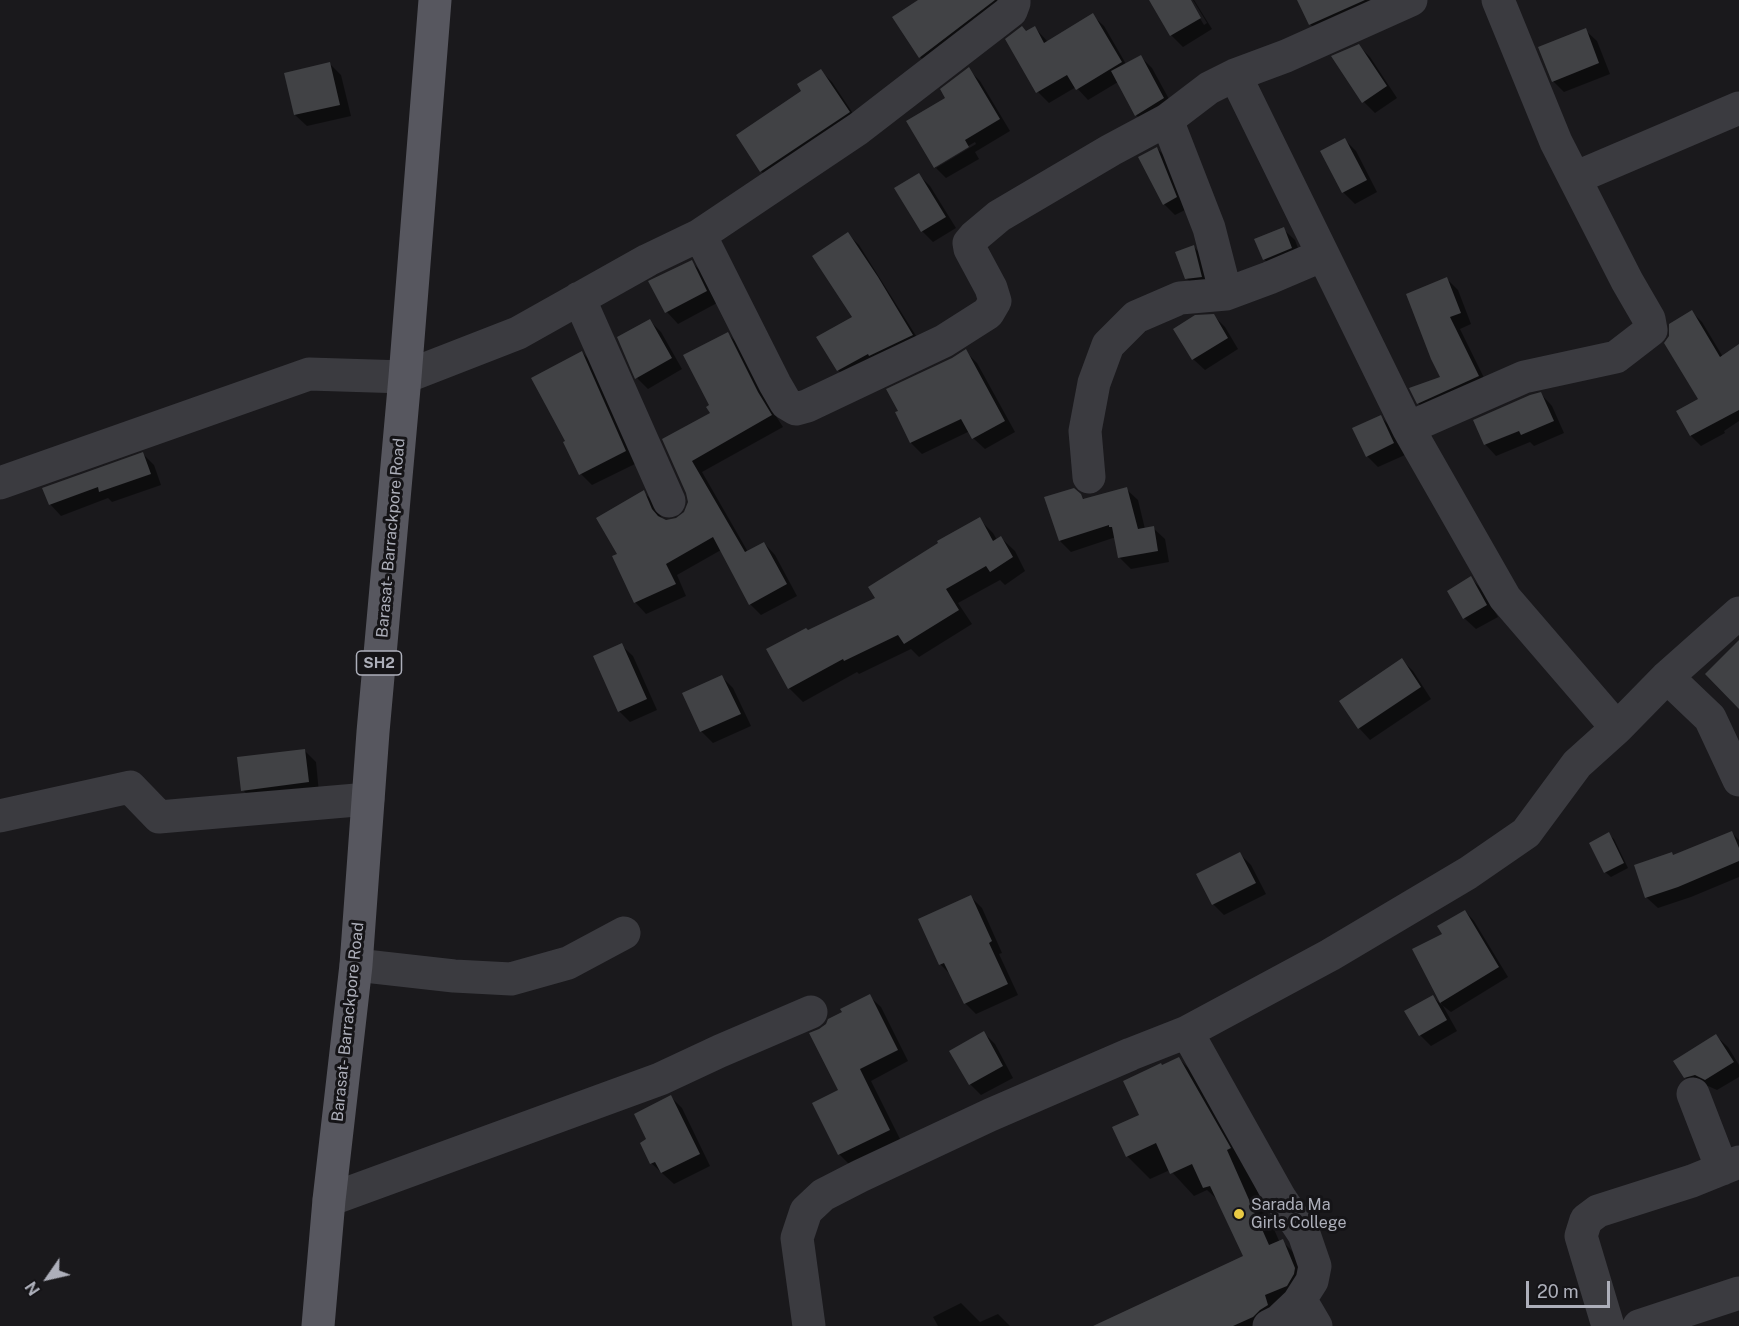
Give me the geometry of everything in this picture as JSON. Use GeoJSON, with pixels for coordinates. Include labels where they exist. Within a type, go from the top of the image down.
{"type":"FeatureCollection","features":[{"type":"Feature","properties":{"kind":"main road","name":"Barasat- Barrackpore Road"},"geometry":{"type":"LineString","coordinates":[[318,1326],[329,1200],[356,965],[435,0]]}},
{"type":"Feature","properties":{"kind":"street"},"geometry":{"type":"LineString","coordinates":[[0,483],[309,374],[405,377],[518,333],[648,260],[700,235],[858,129],[1011,11],[1014,0]]}},
{"type":"Feature","properties":{"kind":"street"},"geometry":{"type":"LineString","coordinates":[[700,235],[786,403],[796,409],[807,406],[944,341],[988,313],[995,302],[991,288],[969,243],[999,216],[1167,120],[1209,88],[1411,0]]}},
{"type":"Feature","properties":{"kind":"street"},"geometry":{"type":"LineString","coordinates":[[1408,428],[1524,377],[1616,357],[1651,330],[1649,319],[1627,281],[1556,142],[1498,0]]}},
{"type":"Feature","properties":{"kind":"street"},"geometry":{"type":"LineString","coordinates":[[1235,75],[1408,428],[1504,598],[1617,728]]}},
{"type":"Feature","properties":{"kind":"street"},"geometry":{"type":"LineString","coordinates":[[1575,178],[1739,108]]}},
{"type":"Feature","properties":{"kind":"street"},"geometry":{"type":"LineString","coordinates":[[1167,120],[1209,228],[1226,294]]}},
{"type":"Feature","properties":{"kind":"street"},"geometry":{"type":"LineString","coordinates":[[1089,477],[1085,431],[1094,383],[1108,345],[1136,317],[1180,298],[1226,294],[1323,255]]}},
{"type":"Feature","properties":{"kind":"street"},"geometry":{"type":"LineString","coordinates":[[579,298],[669,501]]}},
{"type":"Feature","properties":{"kind":"street"},"geometry":{"type":"LineString","coordinates":[[809,1326],[797,1238],[806,1211],[823,1195],[990,1115],[1187,1032],[1340,949],[1468,873],[1526,834],[1577,764],[1617,728],[1667,677],[1739,614]]}},
{"type":"Feature","properties":{"kind":"street"},"geometry":{"type":"LineString","coordinates":[[1667,677],[1710,718],[1739,780]]}},
{"type":"Feature","properties":{"kind":"street"},"geometry":{"type":"LineString","coordinates":[[0,816],[130,787],[159,817],[368,799]]}},
{"type":"Feature","properties":{"kind":"street"},"geometry":{"type":"LineString","coordinates":[[356,965],[454,976],[511,979],[568,963],[624,933]]}},
{"type":"Feature","properties":{"kind":"street"},"geometry":{"type":"LineString","coordinates":[[329,1200],[660,1079],[811,1012]]}},
{"type":"Feature","properties":{"kind":"street"},"geometry":{"type":"LineString","coordinates":[[1187,1032],[1280,1198],[1304,1234],[1315,1266],[1307,1315],[1279,1321],[1269,1326]]}},
{"type":"Feature","properties":{"kind":"street"},"geometry":{"type":"LineString","coordinates":[[1608,1326],[1581,1236],[1586,1220],[1598,1211],[1692,1181],[1730,1166],[1693,1094]]}},
{"type":"Feature","properties":{"kind":"street"},"geometry":{"type":"LineString","coordinates":[[1639,1326],[1739,1293]]}},
{"type":"Feature","properties":{"kind":"building"},"geometry":{"type":"Polygon","coordinates":[[[918,0],[995,0],[919,58],[892,17],[918,0]]]}},
{"type":"Feature","properties":{"kind":"building"},"geometry":{"type":"Polygon","coordinates":[[[1149,0],[1191,0],[1201,18],[1170,36],[1149,0]]]}},
{"type":"Feature","properties":{"kind":"building"},"geometry":{"type":"Polygon","coordinates":[[[1297,0],[1365,0],[1309,25],[1297,0]]]}},
{"type":"Feature","properties":{"kind":"building"},"geometry":{"type":"Polygon","coordinates":[[[1093,13],[1122,62],[1076,90],[1067,75],[1036,93],[1005,39],[1022,26],[1026,31],[1035,26],[1044,43],[1093,13]]]}},
{"type":"Feature","properties":{"kind":"building"},"geometry":{"type":"Polygon","coordinates":[[[1586,28],[1599,63],[1552,82],[1538,47],[1586,28]]]}},
{"type":"Feature","properties":{"kind":"building"},"geometry":{"type":"Polygon","coordinates":[[[1359,44],[1387,86],[1362,103],[1331,56],[1359,44]]]}},
{"type":"Feature","properties":{"kind":"building"},"geometry":{"type":"Polygon","coordinates":[[[1141,55],[1164,98],[1135,116],[1111,71],[1141,55]]]}},
{"type":"Feature","properties":{"kind":"building"},"geometry":{"type":"Polygon","coordinates":[[[330,62],[340,105],[294,115],[284,73],[330,62]]]}},
{"type":"Feature","properties":{"kind":"building"},"geometry":{"type":"Polygon","coordinates":[[[969,67],[1000,119],[965,140],[969,147],[934,168],[906,121],[945,98],[940,89],[969,67]]]}},
{"type":"Feature","properties":{"kind":"building"},"geometry":{"type":"Polygon","coordinates":[[[821,69],[850,112],[760,172],[736,135],[801,91],[797,84],[821,69]]]}},
{"type":"Feature","properties":{"kind":"building"},"geometry":{"type":"Polygon","coordinates":[[[1345,138],[1367,180],[1342,193],[1320,151],[1345,138]]]}},
{"type":"Feature","properties":{"kind":"building"},"geometry":{"type":"Polygon","coordinates":[[[1157,147],[1177,197],[1163,205],[1138,157],[1157,147]]]}},
{"type":"Feature","properties":{"kind":"building"},"geometry":{"type":"Polygon","coordinates":[[[919,173],[946,217],[921,232],[894,188],[919,173]]]}},
{"type":"Feature","properties":{"kind":"building"},"geometry":{"type":"Polygon","coordinates":[[[1284,227],[1292,248],[1263,260],[1254,239],[1284,227]]]}},
{"type":"Feature","properties":{"kind":"building"},"geometry":{"type":"Polygon","coordinates":[[[848,232],[913,335],[869,356],[868,354],[837,371],[816,337],[852,317],[812,256],[848,232]]]}},
{"type":"Feature","properties":{"kind":"building"},"geometry":{"type":"Polygon","coordinates":[[[1194,245],[1202,277],[1185,279],[1175,252],[1194,245]]]}},
{"type":"Feature","properties":{"kind":"building"},"geometry":{"type":"Polygon","coordinates":[[[692,260],[707,291],[665,313],[648,281],[692,260]]]}},
{"type":"Feature","properties":{"kind":"building"},"geometry":{"type":"Polygon","coordinates":[[[1447,277],[1461,313],[1450,317],[1479,376],[1417,404],[1409,388],[1440,377],[1406,294],[1447,277]]]}},
{"type":"Feature","properties":{"kind":"building"},"geometry":{"type":"Polygon","coordinates":[[[1692,310],[1720,357],[1739,344],[1739,410],[1690,436],[1676,411],[1698,399],[1664,343],[1669,336],[1669,324],[1692,310]]]}},
{"type":"Feature","properties":{"kind":"building"},"geometry":{"type":"Polygon","coordinates":[[[1214,314],[1228,338],[1192,360],[1173,329],[1195,315],[1214,314]]]}},
{"type":"Feature","properties":{"kind":"building"},"geometry":{"type":"Polygon","coordinates":[[[650,319],[672,358],[635,379],[617,337],[650,319]]]}},
{"type":"Feature","properties":{"kind":"building"},"geometry":{"type":"Polygon","coordinates":[[[728,332],[772,415],[692,461],[745,552],[764,542],[787,584],[749,605],[713,537],[666,564],[676,584],[634,603],[612,556],[617,554],[596,518],[644,490],[652,509],[658,516],[666,520],[676,518],[684,512],[688,502],[686,493],[662,439],[710,413],[706,407],[709,405],[683,355],[728,332]]]}},
{"type":"Feature","properties":{"kind":"building"},"geometry":{"type":"Polygon","coordinates":[[[966,349],[1005,421],[972,439],[961,419],[910,443],[895,412],[898,411],[886,389],[966,349]]]}},
{"type":"Feature","properties":{"kind":"building"},"geometry":{"type":"Polygon","coordinates":[[[582,351],[626,451],[579,475],[563,442],[565,441],[531,378],[582,351]]]}},
{"type":"Feature","properties":{"kind":"building"},"geometry":{"type":"Polygon","coordinates":[[[1541,392],[1554,421],[1521,435],[1519,431],[1484,445],[1473,420],[1541,392]]]}},
{"type":"Feature","properties":{"kind":"building"},"geometry":{"type":"Polygon","coordinates":[[[1381,415],[1394,443],[1366,457],[1352,428],[1381,415]]]}},
{"type":"Feature","properties":{"kind":"building"},"geometry":{"type":"Polygon","coordinates":[[[143,452],[151,474],[99,492],[98,487],[49,505],[42,488],[143,452]]]}},
{"type":"Feature","properties":{"kind":"building"},"geometry":{"type":"Polygon","coordinates":[[[1127,487],[1138,529],[1154,526],[1158,551],[1118,558],[1112,527],[1109,525],[1059,541],[1044,497],[1074,488],[1083,499],[1127,487]]]}},
{"type":"Feature","properties":{"kind":"building"},"geometry":{"type":"Polygon","coordinates":[[[980,517],[993,541],[1001,536],[1013,557],[990,572],[986,566],[946,589],[959,610],[904,644],[898,635],[844,661],[843,659],[788,689],[766,649],[806,628],[808,630],[875,598],[868,587],[938,543],[937,541],[980,517]]]}},
{"type":"Feature","properties":{"kind":"building"},"geometry":{"type":"Polygon","coordinates":[[[1471,576],[1487,605],[1463,619],[1447,591],[1471,576]]]}},
{"type":"Feature","properties":{"kind":"building"},"geometry":{"type":"Polygon","coordinates":[[[1739,640],[1739,709],[1705,674],[1739,640]]]}},
{"type":"Feature","properties":{"kind":"building"},"geometry":{"type":"Polygon","coordinates":[[[622,643],[647,699],[618,712],[593,656],[622,643]]]}},
{"type":"Feature","properties":{"kind":"building"},"geometry":{"type":"Polygon","coordinates":[[[1402,658],[1421,687],[1358,729],[1339,701],[1402,658]]]}},
{"type":"Feature","properties":{"kind":"building"},"geometry":{"type":"Polygon","coordinates":[[[722,675],[741,714],[700,732],[682,693],[722,675]]]}},
{"type":"Feature","properties":{"kind":"building"},"geometry":{"type":"Polygon","coordinates":[[[305,749],[309,782],[241,791],[237,757],[305,749]]]}},
{"type":"Feature","properties":{"kind":"building"},"geometry":{"type":"Polygon","coordinates":[[[1732,831],[1739,848],[1739,861],[1678,887],[1645,898],[1634,865],[1672,852],[1673,855],[1732,831]]]}},
{"type":"Feature","properties":{"kind":"building"},"geometry":{"type":"Polygon","coordinates":[[[1609,832],[1624,863],[1604,873],[1589,843],[1609,832]]]}},
{"type":"Feature","properties":{"kind":"building"},"geometry":{"type":"Polygon","coordinates":[[[1240,852],[1256,883],[1212,905],[1196,874],[1240,852]]]}},
{"type":"Feature","properties":{"kind":"building"},"geometry":{"type":"Polygon","coordinates":[[[971,895],[992,941],[989,943],[1008,984],[964,1004],[944,963],[939,965],[918,919],[971,895]]]}},
{"type":"Feature","properties":{"kind":"building"},"geometry":{"type":"Polygon","coordinates":[[[1465,910],[1499,967],[1440,1003],[1412,949],[1442,934],[1437,926],[1465,910]]]}},
{"type":"Feature","properties":{"kind":"building"},"geometry":{"type":"Polygon","coordinates":[[[870,994],[898,1050],[860,1069],[890,1130],[838,1155],[812,1103],[838,1090],[809,1033],[819,1029],[826,1024],[828,1019],[842,1012],[840,1009],[870,994]]]}},
{"type":"Feature","properties":{"kind":"building"},"geometry":{"type":"Polygon","coordinates":[[[1433,995],[1447,1020],[1419,1036],[1404,1011],[1433,995]]]}},
{"type":"Feature","properties":{"kind":"building"},"geometry":{"type":"Polygon","coordinates":[[[984,1031],[1003,1066],[969,1085],[949,1051],[984,1031]]]}},
{"type":"Feature","properties":{"kind":"building"},"geometry":{"type":"Polygon","coordinates":[[[1716,1034],[1734,1062],[1705,1080],[1695,1075],[1684,1078],[1673,1061],[1716,1034]]]}},
{"type":"Feature","properties":{"kind":"building","name":"Sarada Ma Girls College"},"geometry":{"type":"Polygon","coordinates":[[[1179,1057],[1231,1148],[1227,1150],[1269,1245],[1283,1239],[1295,1268],[1294,1274],[1287,1286],[1265,1295],[1268,1305],[1253,1317],[1233,1326],[1093,1326],[1243,1256],[1210,1186],[1203,1188],[1192,1164],[1170,1174],[1156,1143],[1126,1157],[1112,1127],[1139,1115],[1123,1081],[1179,1057]]]}},
{"type":"Feature","properties":{"kind":"building"},"geometry":{"type":"Polygon","coordinates":[[[671,1095],[700,1154],[661,1173],[655,1162],[650,1164],[640,1143],[646,1139],[634,1114],[671,1095]]]}},
{"type":"Feature","properties":{"kind":"place","name":"Sarada Ma Girls College"},"geometry":{"type":"Point","coordinates":[1239,1214]}}]}
